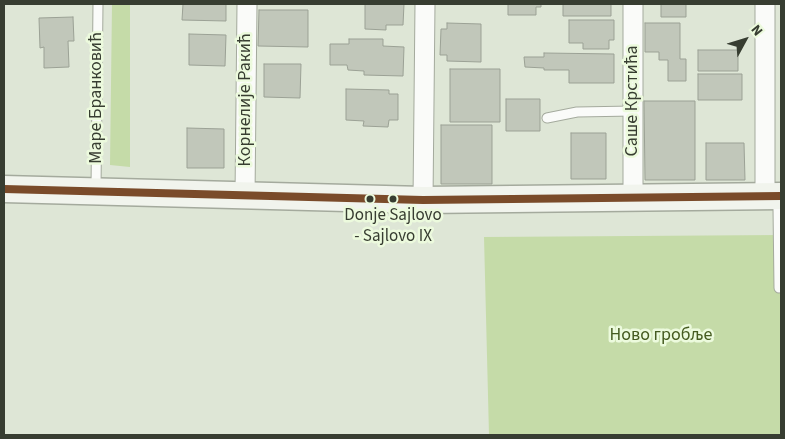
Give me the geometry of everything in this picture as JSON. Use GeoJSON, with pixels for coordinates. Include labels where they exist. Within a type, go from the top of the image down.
{"type":"FeatureCollection","features":[{"type":"Feature","properties":{"kind":"street","name":"Корнелије Ракић"},"geometry":{"type":"LineString","coordinates":[[246,196],[247,4]]}},
{"type":"Feature","properties":{"kind":"street"},"geometry":{"type":"LineString","coordinates":[[423,200],[425,4]]}},
{"type":"Feature","properties":{"kind":"street","name":"Саше Крстића"},"geometry":{"type":"LineString","coordinates":[[633,4],[633,198]]}},
{"type":"Feature","properties":{"kind":"street"},"geometry":{"type":"LineString","coordinates":[[4,189],[423,200],[633,198],[775,200],[765,4]]}},
{"type":"Feature","properties":{"kind":"lane","name":"Маре Бранковић"},"geometry":{"type":"LineString","coordinates":[[96,192],[98,4]]}},
{"type":"Feature","properties":{"kind":"lane"},"geometry":{"type":"LineString","coordinates":[[547,118],[577,112],[633,111]]}},
{"type":"Feature","properties":{"kind":"lane"},"geometry":{"type":"LineString","coordinates":[[775,200],[779,288]]}},
{"type":"Feature","properties":{"kind":"green space"},"geometry":{"type":"Polygon","coordinates":[[[112,4],[130,4],[130,167],[110,165],[112,4]]]}},
{"type":"Feature","properties":{"kind":"green space","name":"Ново гробље"},"geometry":{"type":"Polygon","coordinates":[[[781,235],[781,435],[489,435],[484,237],[781,235]]]}},
{"type":"Feature","properties":{"kind":"building"},"geometry":{"type":"Polygon","coordinates":[[[183,4],[226,4],[226,21],[182,20],[183,4]]]}},
{"type":"Feature","properties":{"kind":"building"},"geometry":{"type":"Polygon","coordinates":[[[365,4],[404,4],[403,25],[386,25],[386,30],[365,29],[365,4]]]}},
{"type":"Feature","properties":{"kind":"building"},"geometry":{"type":"Polygon","coordinates":[[[508,4],[541,4],[541,7],[536,7],[536,15],[508,15],[508,4]]]}},
{"type":"Feature","properties":{"kind":"building"},"geometry":{"type":"Polygon","coordinates":[[[563,4],[611,4],[611,16],[563,16],[563,4]]]}},
{"type":"Feature","properties":{"kind":"building"},"geometry":{"type":"Polygon","coordinates":[[[661,4],[686,4],[686,17],[661,17],[661,4]]]}},
{"type":"Feature","properties":{"kind":"building"},"geometry":{"type":"Polygon","coordinates":[[[259,10],[308,10],[308,47],[258,46],[259,10]]]}},
{"type":"Feature","properties":{"kind":"building"},"geometry":{"type":"Polygon","coordinates":[[[73,17],[74,41],[68,41],[69,67],[44,68],[44,47],[40,48],[39,18],[73,17]]]}},
{"type":"Feature","properties":{"kind":"building"},"geometry":{"type":"Polygon","coordinates":[[[569,20],[614,20],[614,40],[609,40],[609,49],[583,49],[583,43],[569,43],[569,20]]]}},
{"type":"Feature","properties":{"kind":"building"},"geometry":{"type":"Polygon","coordinates":[[[447,23],[481,24],[481,62],[447,61],[447,55],[440,55],[441,29],[447,29],[447,23]]]}},
{"type":"Feature","properties":{"kind":"building"},"geometry":{"type":"Polygon","coordinates":[[[645,23],[680,23],[680,59],[686,59],[686,81],[668,81],[668,60],[659,60],[659,52],[645,52],[645,23]]]}},
{"type":"Feature","properties":{"kind":"building"},"geometry":{"type":"Polygon","coordinates":[[[189,34],[226,35],[225,66],[189,65],[189,34]]]}},
{"type":"Feature","properties":{"kind":"building"},"geometry":{"type":"Polygon","coordinates":[[[349,39],[383,39],[383,46],[404,47],[403,76],[364,75],[364,71],[348,70],[347,65],[330,65],[330,44],[349,44],[349,39]]]}},
{"type":"Feature","properties":{"kind":"building"},"geometry":{"type":"Polygon","coordinates":[[[698,50],[738,50],[738,71],[698,71],[698,50]]]}},
{"type":"Feature","properties":{"kind":"building"},"geometry":{"type":"Polygon","coordinates":[[[544,53],[614,54],[614,83],[569,83],[569,70],[544,70],[544,68],[525,67],[524,57],[544,57],[544,53]]]}},
{"type":"Feature","properties":{"kind":"building"},"geometry":{"type":"Polygon","coordinates":[[[264,64],[301,64],[300,98],[264,97],[264,64]]]}},
{"type":"Feature","properties":{"kind":"building"},"geometry":{"type":"Polygon","coordinates":[[[450,69],[500,69],[500,122],[450,122],[450,69]]]}},
{"type":"Feature","properties":{"kind":"building"},"geometry":{"type":"Polygon","coordinates":[[[698,74],[742,74],[742,100],[698,100],[698,74]]]}},
{"type":"Feature","properties":{"kind":"building"},"geometry":{"type":"Polygon","coordinates":[[[346,89],[389,90],[389,94],[398,94],[398,120],[389,120],[388,127],[363,126],[364,121],[346,120],[346,89]]]}},
{"type":"Feature","properties":{"kind":"building"},"geometry":{"type":"Polygon","coordinates":[[[506,99],[540,99],[540,131],[506,131],[506,99]]]}},
{"type":"Feature","properties":{"kind":"building"},"geometry":{"type":"Polygon","coordinates":[[[644,101],[695,101],[695,180],[645,180],[644,101]]]}},
{"type":"Feature","properties":{"kind":"building"},"geometry":{"type":"Polygon","coordinates":[[[441,125],[492,125],[492,184],[441,184],[441,125]]]}},
{"type":"Feature","properties":{"kind":"building"},"geometry":{"type":"Polygon","coordinates":[[[187,128],[224,129],[224,168],[187,168],[187,128]]]}},
{"type":"Feature","properties":{"kind":"building"},"geometry":{"type":"Polygon","coordinates":[[[571,133],[606,133],[606,179],[571,179],[571,133]]]}},
{"type":"Feature","properties":{"kind":"building"},"geometry":{"type":"Polygon","coordinates":[[[706,143],[744,143],[745,180],[706,180],[706,143]]]}},
{"type":"Feature","properties":{"kind":"transit line"},"geometry":{"type":"LineString","coordinates":[[4,189],[423,200],[781,196]]}},
{"type":"Feature","properties":{"kind":"place","name":"Donje Sajlovo - Sajlovo IX"},"geometry":{"type":"Point","coordinates":[393,199]}}]}
